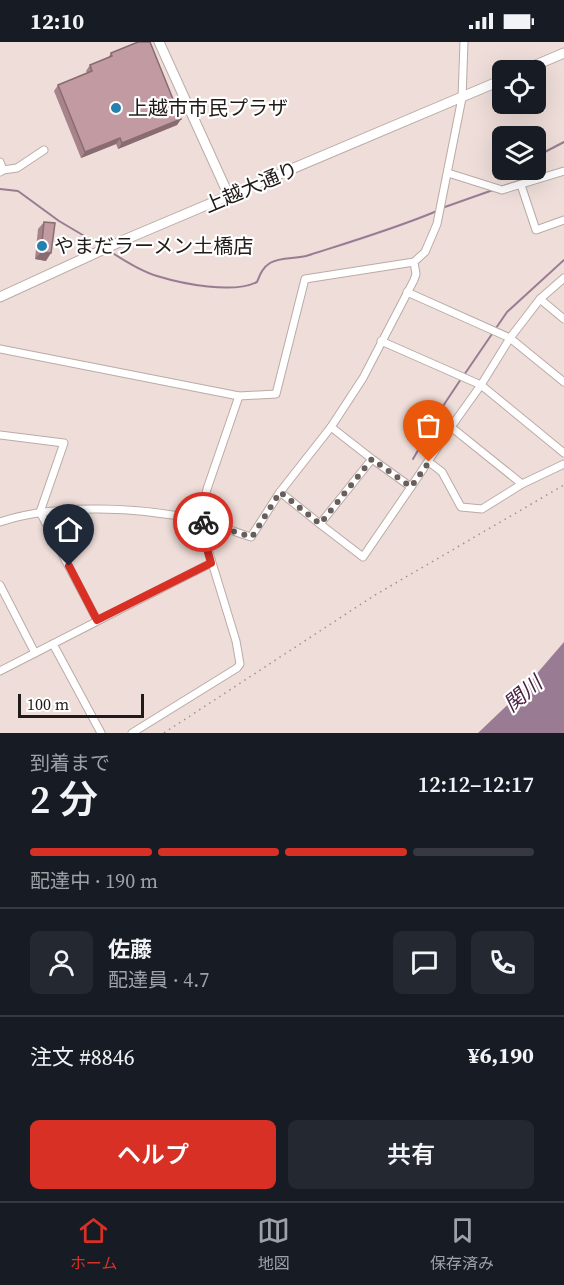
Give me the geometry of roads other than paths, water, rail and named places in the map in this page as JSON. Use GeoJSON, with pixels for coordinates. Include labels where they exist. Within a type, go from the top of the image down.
{"type":"FeatureCollection","features":[{"type":"Feature","properties":{"kind":"main road"},"geometry":{"type":"LineString","coordinates":[[159,42],[229,196]]}},
{"type":"Feature","properties":{"kind":"main road"},"geometry":{"type":"LineString","coordinates":[[546,61],[564,53]]}},
{"type":"Feature","properties":{"kind":"main road","name":"上越大通り"},"geometry":{"type":"LineString","coordinates":[[0,297],[124,240],[492,84]]}},
{"type":"Feature","properties":{"kind":"street"},"geometry":{"type":"LineString","coordinates":[[0,349],[239,396],[276,394],[305,279],[414,262],[425,252],[434,232],[462,98],[464,42]]}},
{"type":"Feature","properties":{"kind":"street"},"geometry":{"type":"LineString","coordinates":[[0,162],[2,171],[17,168],[44,150]]}},
{"type":"Feature","properties":{"kind":"street"},"geometry":{"type":"LineString","coordinates":[[448,173],[502,190],[564,171]]}},
{"type":"Feature","properties":{"kind":"street"},"geometry":{"type":"LineString","coordinates":[[521,185],[536,230],[564,220]]}},
{"type":"Feature","properties":{"kind":"street"},"geometry":{"type":"LineString","coordinates":[[0,522],[40,512],[140,511],[199,520],[252,537],[280,492],[331,426],[363,378],[416,274],[414,262]]}},
{"type":"Feature","properties":{"kind":"street"},"geometry":{"type":"LineString","coordinates":[[280,492],[363,557],[481,385],[510,338],[540,299],[564,278]]}},
{"type":"Feature","properties":{"kind":"street"},"geometry":{"type":"LineString","coordinates":[[407,292],[510,338],[564,382]]}},
{"type":"Feature","properties":{"kind":"street"},"geometry":{"type":"LineString","coordinates":[[540,299],[564,319]]}},
{"type":"Feature","properties":{"kind":"street"},"geometry":{"type":"LineString","coordinates":[[381,341],[481,385],[564,453]]}},
{"type":"Feature","properties":{"kind":"street"},"geometry":{"type":"LineString","coordinates":[[132,733],[240,664],[236,641],[199,520],[207,489],[239,396]]}},
{"type":"Feature","properties":{"kind":"street"},"geometry":{"type":"LineString","coordinates":[[331,426],[411,487]]}},
{"type":"Feature","properties":{"kind":"street"},"geometry":{"type":"LineString","coordinates":[[451,428],[522,484]]}},
{"type":"Feature","properties":{"kind":"street"},"geometry":{"type":"LineString","coordinates":[[0,435],[64,443],[40,512],[97,620]]}},
{"type":"Feature","properties":{"kind":"street"},"geometry":{"type":"LineString","coordinates":[[320,524],[372,459]]}},
{"type":"Feature","properties":{"kind":"street"},"geometry":{"type":"LineString","coordinates":[[429,462],[442,472],[461,507],[482,509],[522,484],[564,464]]}},
{"type":"Feature","properties":{"kind":"street"},"geometry":{"type":"LineString","coordinates":[[0,671],[211,563]]}},
{"type":"Feature","properties":{"kind":"street"},"geometry":{"type":"LineString","coordinates":[[0,585],[35,653]]}},
{"type":"Feature","properties":{"kind":"street"},"geometry":{"type":"LineString","coordinates":[[53,644],[101,733]]}},
{"type":"Feature","properties":{"kind":"water","name":"関川"},"geometry":{"type":"Polygon","coordinates":[[[564,642],[564,733],[478,733],[521,692],[564,642]]]}},
{"type":"Feature","properties":{"kind":"waterway"},"geometry":{"type":"LineString","coordinates":[[546,151],[564,142]]}},
{"type":"Feature","properties":{"kind":"waterway"},"geometry":{"type":"LineString","coordinates":[[501,187],[521,180]]}},
{"type":"Feature","properties":{"kind":"waterway"},"geometry":{"type":"LineString","coordinates":[[0,189],[18,191],[59,221],[103,247]]}},
{"type":"Feature","properties":{"kind":"waterway"},"geometry":{"type":"LineString","coordinates":[[442,208],[493,190]]}},
{"type":"Feature","properties":{"kind":"waterway"},"geometry":{"type":"LineString","coordinates":[[108,250],[138,268],[180,282],[222,287],[247,286],[257,282],[263,269],[274,261],[306,256],[437,211]]}},
{"type":"Feature","properties":{"kind":"waterway"},"geometry":{"type":"LineString","coordinates":[[464,375],[507,312],[564,260]]}},
{"type":"Feature","properties":{"kind":"waterway"},"geometry":{"type":"LineString","coordinates":[[413,459],[461,379]]}},
{"type":"Feature","properties":{"kind":"place","name":"上越市市民プラザ"},"geometry":{"type":"Point","coordinates":[116,108]}},
{"type":"Feature","properties":{"kind":"place","name":"やまだラーメン土橋店"},"geometry":{"type":"Point","coordinates":[42,246]}}]}
